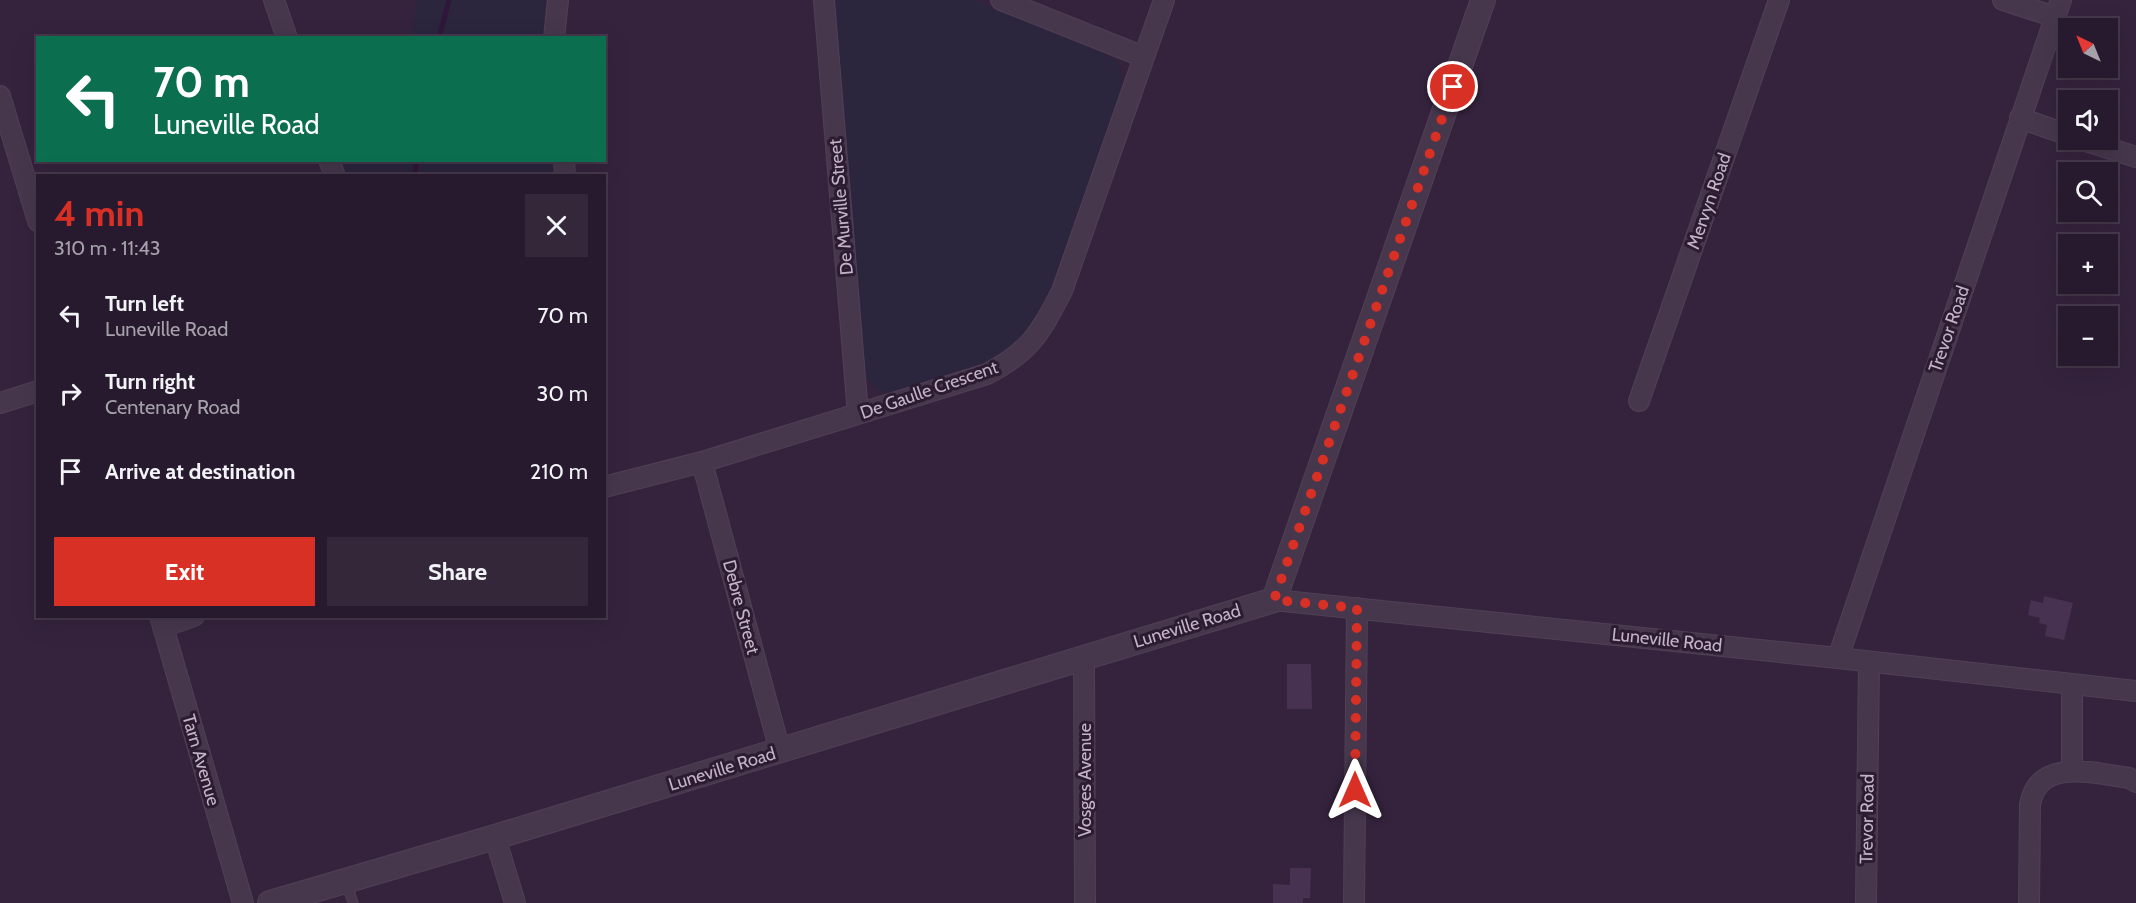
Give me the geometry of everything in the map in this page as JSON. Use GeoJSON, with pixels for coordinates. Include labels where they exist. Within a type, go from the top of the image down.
{"type":"FeatureCollection","features":[{"type":"Feature","properties":{"kind":"street"},"geometry":{"type":"LineString","coordinates":[[274,0],[286,36]]}},
{"type":"Feature","properties":{"kind":"street"},"geometry":{"type":"LineString","coordinates":[[554,36],[558,0]]}},
{"type":"Feature","properties":{"kind":"street","name":"De Murville Street"},"geometry":{"type":"LineString","coordinates":[[824,0],[858,414]]}},
{"type":"Feature","properties":{"kind":"street"},"geometry":{"type":"LineString","coordinates":[[1001,0],[1144,57]]}},
{"type":"Feature","properties":{"kind":"street","name":"De Gaulle Crescent"},"geometry":{"type":"LineString","coordinates":[[606,486],[702,462],[987,374],[1011,362],[1032,342],[1062,291],[1164,0]]}},
{"type":"Feature","properties":{"kind":"street"},"geometry":{"type":"LineString","coordinates":[[1274,600],[1482,0]]}},
{"type":"Feature","properties":{"kind":"street","name":"Mervyn Road"},"geometry":{"type":"LineString","coordinates":[[1638,401],[1779,0]]}},
{"type":"Feature","properties":{"kind":"street"},"geometry":{"type":"LineString","coordinates":[[2003,0],[2058,9]]}},
{"type":"Feature","properties":{"kind":"street","name":"Trevor Road"},"geometry":{"type":"LineString","coordinates":[[1838,658],[2058,9]]}},
{"type":"Feature","properties":{"kind":"street"},"geometry":{"type":"LineString","coordinates":[[0,96],[36,214]]}},
{"type":"Feature","properties":{"kind":"street"},"geometry":{"type":"LineString","coordinates":[[2020,118],[2058,131]]}},
{"type":"Feature","properties":{"kind":"street"},"geometry":{"type":"LineString","coordinates":[[2112,150],[2136,158]]}},
{"type":"Feature","properties":{"kind":"street"},"geometry":{"type":"LineString","coordinates":[[0,403],[36,392]]}},
{"type":"Feature","properties":{"kind":"street","name":"Debre Street"},"geometry":{"type":"LineString","coordinates":[[702,462],[780,752]]}},
{"type":"Feature","properties":{"kind":"street","name":"Luneville Road"},"geometry":{"type":"LineString","coordinates":[[270,903],[349,892],[495,837],[1274,600],[2136,691]]}},
{"type":"Feature","properties":{"kind":"street"},"geometry":{"type":"LineString","coordinates":[[1354,903],[1357,608]]}},
{"type":"Feature","properties":{"kind":"street"},"geometry":{"type":"LineString","coordinates":[[161,622],[183,618]]}},
{"type":"Feature","properties":{"kind":"street","name":"Tarn Avenue"},"geometry":{"type":"LineString","coordinates":[[161,622],[243,903]]}},
{"type":"Feature","properties":{"kind":"street","name":"Vosges Avenue"},"geometry":{"type":"LineString","coordinates":[[1084,657],[1085,903]]}},
{"type":"Feature","properties":{"kind":"street","name":"Trevor Road"},"geometry":{"type":"LineString","coordinates":[[1866,903],[1869,662]]}},
{"type":"Feature","properties":{"kind":"street"},"geometry":{"type":"LineString","coordinates":[[2072,684],[2072,771]]}},
{"type":"Feature","properties":{"kind":"street"},"geometry":{"type":"LineString","coordinates":[[2029,903],[2032,796],[2044,782],[2061,771],[2072,771],[2129,778],[2136,782]]}},
{"type":"Feature","properties":{"kind":"street"},"geometry":{"type":"LineString","coordinates":[[495,837],[515,903]]}},
{"type":"Feature","properties":{"kind":"shaded area"},"geometry":{"type":"Polygon","coordinates":[[[417,0],[547,0],[544,36],[411,36],[417,0]]]}},
{"type":"Feature","properties":{"kind":"shaded area"},"geometry":{"type":"Polygon","coordinates":[[[831,0],[974,0],[1110,56],[1119,66],[1123,78],[1122,88],[1046,307],[1033,330],[1000,358],[893,392],[882,391],[874,387],[864,371],[831,0]]]}},
{"type":"Feature","properties":{"kind":"shaded area"},"geometry":{"type":"Polygon","coordinates":[[[340,162],[554,162],[555,174],[345,174],[340,162]]]}},
{"type":"Feature","properties":{"kind":"building"},"geometry":{"type":"Polygon","coordinates":[[[2044,596],[2073,603],[2064,640],[2045,636],[2047,625],[2039,623],[2040,618],[2028,615],[2031,600],[2043,603],[2044,596]]]}},
{"type":"Feature","properties":{"kind":"building"},"geometry":{"type":"Polygon","coordinates":[[[1287,664],[1311,664],[1312,709],[1287,709],[1287,664]]]}},
{"type":"Feature","properties":{"kind":"building"},"geometry":{"type":"Polygon","coordinates":[[[1290,868],[1311,868],[1310,898],[1303,898],[1303,903],[1273,903],[1273,884],[1290,885],[1290,868]]]}},
{"type":"Feature","properties":{"kind":"waterway"},"geometry":{"type":"LineString","coordinates":[[440,36],[449,0]]}},
{"type":"Feature","properties":{"kind":"waterway"},"geometry":{"type":"LineString","coordinates":[[415,174],[416,162]]}},
{"type":"Feature","properties":{"kind":"route"},"geometry":{"type":"LineString","coordinates":[[1355,790],[1357,608],[1274,600],[1453,87]]}}]}
